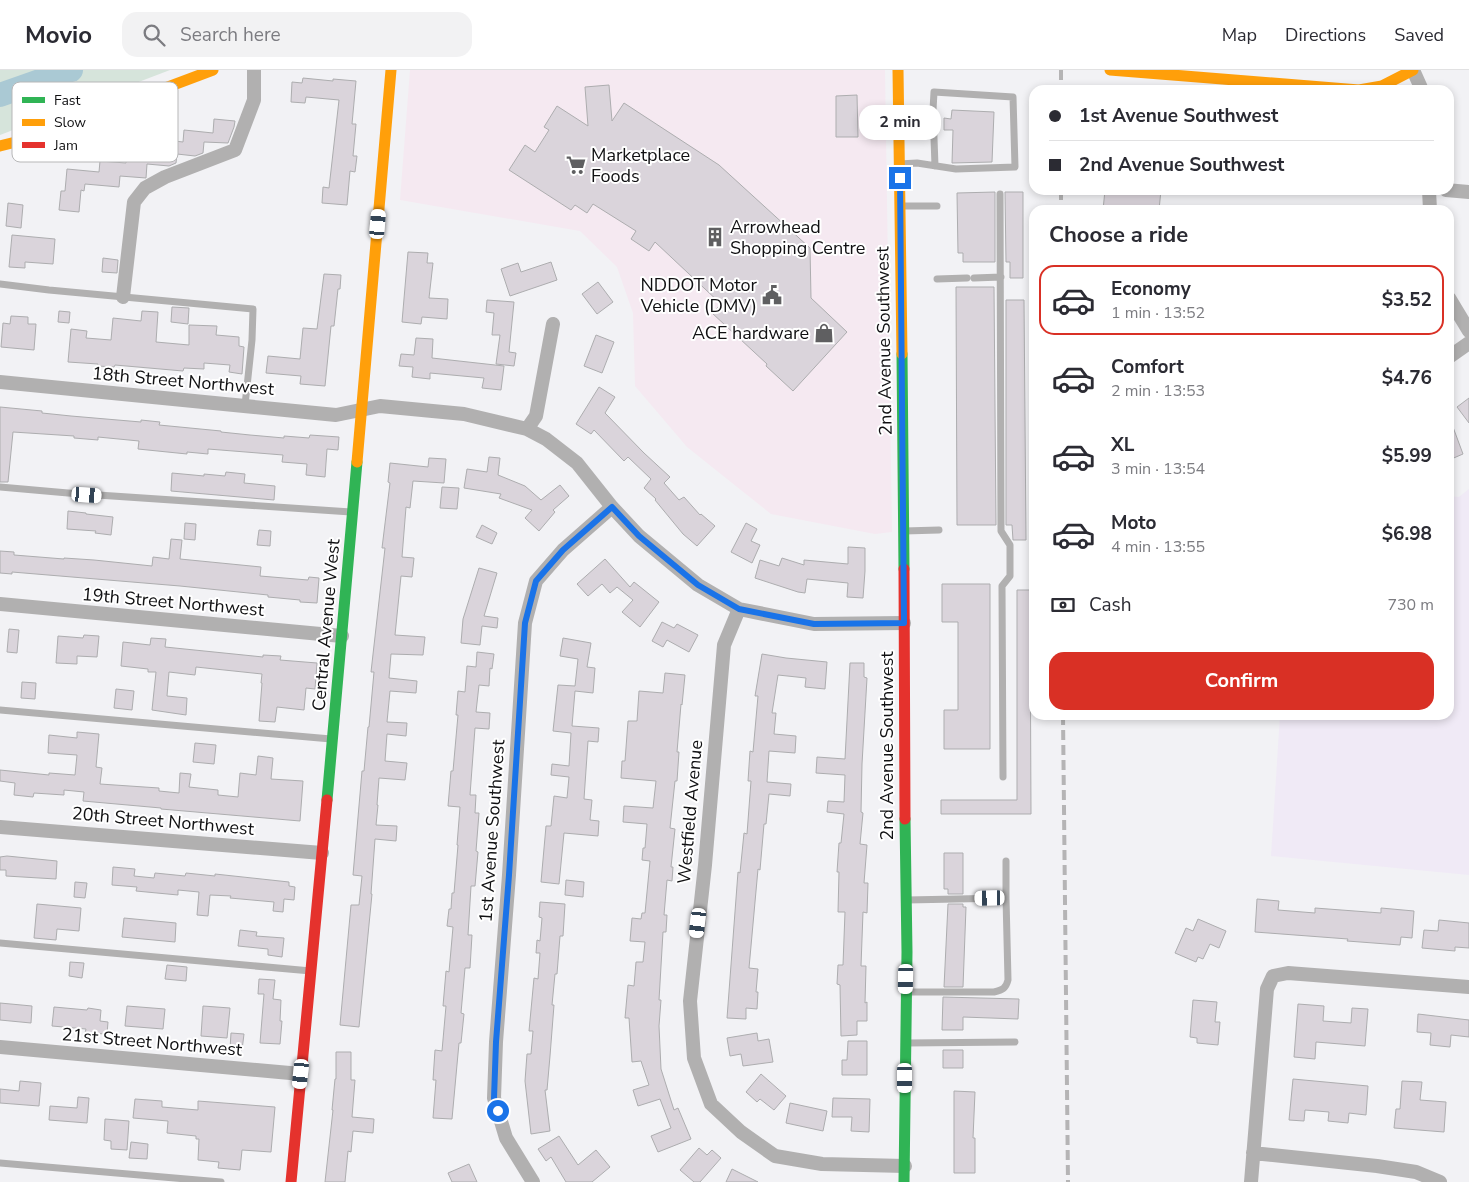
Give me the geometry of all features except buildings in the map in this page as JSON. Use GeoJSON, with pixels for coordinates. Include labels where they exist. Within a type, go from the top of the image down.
{"type":"FeatureCollection","features":[{"type":"Feature","properties":{"kind":"street"},"geometry":{"type":"LineString","coordinates":[[178,83],[213,70]]}},
{"type":"Feature","properties":{"kind":"street"},"geometry":{"type":"LineString","coordinates":[[123,297],[134,202],[145,188],[165,176],[231,153],[234,150],[254,100],[254,70]]}},
{"type":"Feature","properties":{"kind":"street","name":"Central Avenue West"},"geometry":{"type":"LineString","coordinates":[[291,1182],[333,739],[391,70]]}},
{"type":"Feature","properties":{"kind":"street","name":"2nd Avenue Southwest"},"geometry":{"type":"LineString","coordinates":[[898,70],[906,777],[904,1182]]}},
{"type":"Feature","properties":{"kind":"street"},"geometry":{"type":"LineString","coordinates":[[1110,70],[1174,73],[1305,85]]}},
{"type":"Feature","properties":{"kind":"street"},"geometry":{"type":"LineString","coordinates":[[1384,85],[1413,70],[1420,85]]}},
{"type":"Feature","properties":{"kind":"street"},"geometry":{"type":"LineString","coordinates":[[1454,191],[1469,192]]}},
{"type":"Feature","properties":{"kind":"street"},"geometry":{"type":"LineString","coordinates":[[1454,306],[1469,331]]}},
{"type":"Feature","properties":{"kind":"street"},"geometry":{"type":"LineString","coordinates":[[527,429],[536,416],[553,324]]}},
{"type":"Feature","properties":{"kind":"street"},"geometry":{"type":"LineString","coordinates":[[1454,354],[1469,343]]}},
{"type":"Feature","properties":{"kind":"street","name":"18th Street Northwest"},"geometry":{"type":"LineString","coordinates":[[0,382],[336,415],[380,406],[464,414],[527,429],[546,439],[577,463],[612,507],[639,536],[698,585],[739,609],[814,624],[904,623]]}},
{"type":"Feature","properties":{"kind":"street","name":"1st Avenue Southwest"},"geometry":{"type":"LineString","coordinates":[[532,1182],[506,1138],[494,1098],[496,1042],[525,623],[536,581],[563,550],[612,507]]}},
{"type":"Feature","properties":{"kind":"street","name":"19th Street Northwest"},"geometry":{"type":"LineString","coordinates":[[0,604],[342,636]]}},
{"type":"Feature","properties":{"kind":"street","name":"Westfield Avenue"},"geometry":{"type":"LineString","coordinates":[[739,609],[724,645],[705,865],[690,1001],[694,1058],[712,1104],[741,1132],[775,1156],[822,1164],[905,1166]]}},
{"type":"Feature","properties":{"kind":"street","name":"20th Street Northwest"},"geometry":{"type":"LineString","coordinates":[[0,827],[322,853]]}},
{"type":"Feature","properties":{"kind":"street"},"geometry":{"type":"LineString","coordinates":[[1251,1182],[1267,989],[1273,976],[1288,973],[1469,987]]}},
{"type":"Feature","properties":{"kind":"street","name":"21st Street Northwest"},"geometry":{"type":"LineString","coordinates":[[0,1048],[301,1074]]}},
{"type":"Feature","properties":{"kind":"street"},"geometry":{"type":"LineString","coordinates":[[1253,1153],[1378,1166],[1416,1172],[1440,1182]]}},
{"type":"Feature","properties":{"kind":"lane"},"geometry":{"type":"LineString","coordinates":[[899,164],[916,163],[935,166],[956,169],[1015,168],[1013,97],[934,92],[935,166]]}},
{"type":"Feature","properties":{"kind":"lane"},"geometry":{"type":"LineString","coordinates":[[898,111],[933,110]]}},
{"type":"Feature","properties":{"kind":"lane"},"geometry":{"type":"LineString","coordinates":[[1000,194],[1001,531],[1010,545],[1010,576],[1002,586],[1003,777]]}},
{"type":"Feature","properties":{"kind":"lane"},"geometry":{"type":"LineString","coordinates":[[900,206],[937,206]]}},
{"type":"Feature","properties":{"kind":"lane"},"geometry":{"type":"LineString","coordinates":[[937,279],[1001,277]]}},
{"type":"Feature","properties":{"kind":"lane"},"geometry":{"type":"LineString","coordinates":[[0,284],[253,309],[252,340],[245,405]]}},
{"type":"Feature","properties":{"kind":"lane"},"geometry":{"type":"LineString","coordinates":[[0,487],[353,512]]}},
{"type":"Feature","properties":{"kind":"lane"},"geometry":{"type":"LineString","coordinates":[[904,531],[939,530]]}},
{"type":"Feature","properties":{"kind":"lane"},"geometry":{"type":"LineString","coordinates":[[0,710],[333,739]]}},
{"type":"Feature","properties":{"kind":"lane"},"geometry":{"type":"LineString","coordinates":[[906,992],[994,992],[1002,990],[1007,986],[1006,861]]}},
{"type":"Feature","properties":{"kind":"lane"},"geometry":{"type":"LineString","coordinates":[[906,900],[1006,898]]}},
{"type":"Feature","properties":{"kind":"lane"},"geometry":{"type":"LineString","coordinates":[[0,943],[311,971]]}},
{"type":"Feature","properties":{"kind":"lane"},"geometry":{"type":"LineString","coordinates":[[906,1043],[1015,1042]]}},
{"type":"Feature","properties":{"kind":"lane"},"geometry":{"type":"LineString","coordinates":[[0,1163],[221,1182]]}},
{"type":"Feature","properties":{"kind":"shaded area"},"geometry":{"type":"Polygon","coordinates":[[[0,70],[170,70],[139,82],[12,82],[12,130],[0,135],[0,70]]]}},
{"type":"Feature","properties":{"kind":"shaded area"},"geometry":{"type":"Polygon","coordinates":[[[410,70],[885,70],[892,532],[875,534],[771,514],[687,447],[635,386],[633,313],[617,267],[580,231],[400,200],[410,70]]]}},
{"type":"Feature","properties":{"kind":"shaded area"},"geometry":{"type":"Polygon","coordinates":[[[1469,489],[1469,875],[1271,856],[1280,720],[1454,720],[1454,496],[1459,497],[1469,489]]]}},
{"type":"Feature","properties":{"kind":"waterway"},"geometry":{"type":"LineString","coordinates":[[37,82],[71,70]]}},
{"type":"Feature","properties":{"kind":"waterway"},"geometry":{"type":"LineString","coordinates":[[0,95],[12,91]]}},
{"type":"Feature","properties":{"kind":"railway"},"geometry":{"type":"LineString","coordinates":[[1061,70],[1061,85]]}},
{"type":"Feature","properties":{"kind":"railway"},"geometry":{"type":"LineString","coordinates":[[1061,195],[1061,205]]}},
{"type":"Feature","properties":{"kind":"railway"},"geometry":{"type":"LineString","coordinates":[[1063,720],[1068,1182]]}},
{"type":"Feature","properties":{"kind":"traffic: fast"},"geometry":{"type":"LineString","coordinates":[[902,354],[904,569]]}},
{"type":"Feature","properties":{"kind":"traffic: fast"},"geometry":{"type":"LineString","coordinates":[[327,800],[357,462]]}},
{"type":"Feature","properties":{"kind":"traffic: fast"},"geometry":{"type":"LineString","coordinates":[[904,1182],[907,952],[905,819]]}},
{"type":"Feature","properties":{"kind":"traffic: slow"},"geometry":{"type":"LineString","coordinates":[[178,83],[213,70]]}},
{"type":"Feature","properties":{"kind":"traffic: slow"},"geometry":{"type":"LineString","coordinates":[[357,462],[391,70]]}},
{"type":"Feature","properties":{"kind":"traffic: slow"},"geometry":{"type":"LineString","coordinates":[[898,70],[902,354]]}},
{"type":"Feature","properties":{"kind":"traffic: slow"},"geometry":{"type":"LineString","coordinates":[[1110,70],[1297,85]]}},
{"type":"Feature","properties":{"kind":"traffic: slow"},"geometry":{"type":"LineString","coordinates":[[1384,85],[1413,70]]}},
{"type":"Feature","properties":{"kind":"traffic: slow"},"geometry":{"type":"LineString","coordinates":[[0,146],[12,143]]}},
{"type":"Feature","properties":{"kind":"traffic: jam"},"geometry":{"type":"LineString","coordinates":[[904,569],[905,819]]}},
{"type":"Feature","properties":{"kind":"traffic: jam"},"geometry":{"type":"LineString","coordinates":[[291,1182],[327,800]]}},
{"type":"Feature","properties":{"kind":"place","name":"Marketplace Foods"},"geometry":{"type":"Point","coordinates":[576,165]}},
{"type":"Feature","properties":{"kind":"place","name":"Arrowhead Shopping Centre"},"geometry":{"type":"Point","coordinates":[715,237]}},
{"type":"Feature","properties":{"kind":"place","name":"NDDOT Motor Vehicle (DMV)"},"geometry":{"type":"Point","coordinates":[772,295]}},
{"type":"Feature","properties":{"kind":"place","name":"ACE hardware"},"geometry":{"type":"Point","coordinates":[824,333]}},
{"type":"Feature","properties":{"kind":"route"},"geometry":{"type":"LineString","coordinates":[[498,1111],[494,1098],[496,1042],[525,623],[536,581],[563,550],[612,507],[639,536],[698,585],[739,609],[814,624],[904,623],[900,178]]}}]}
